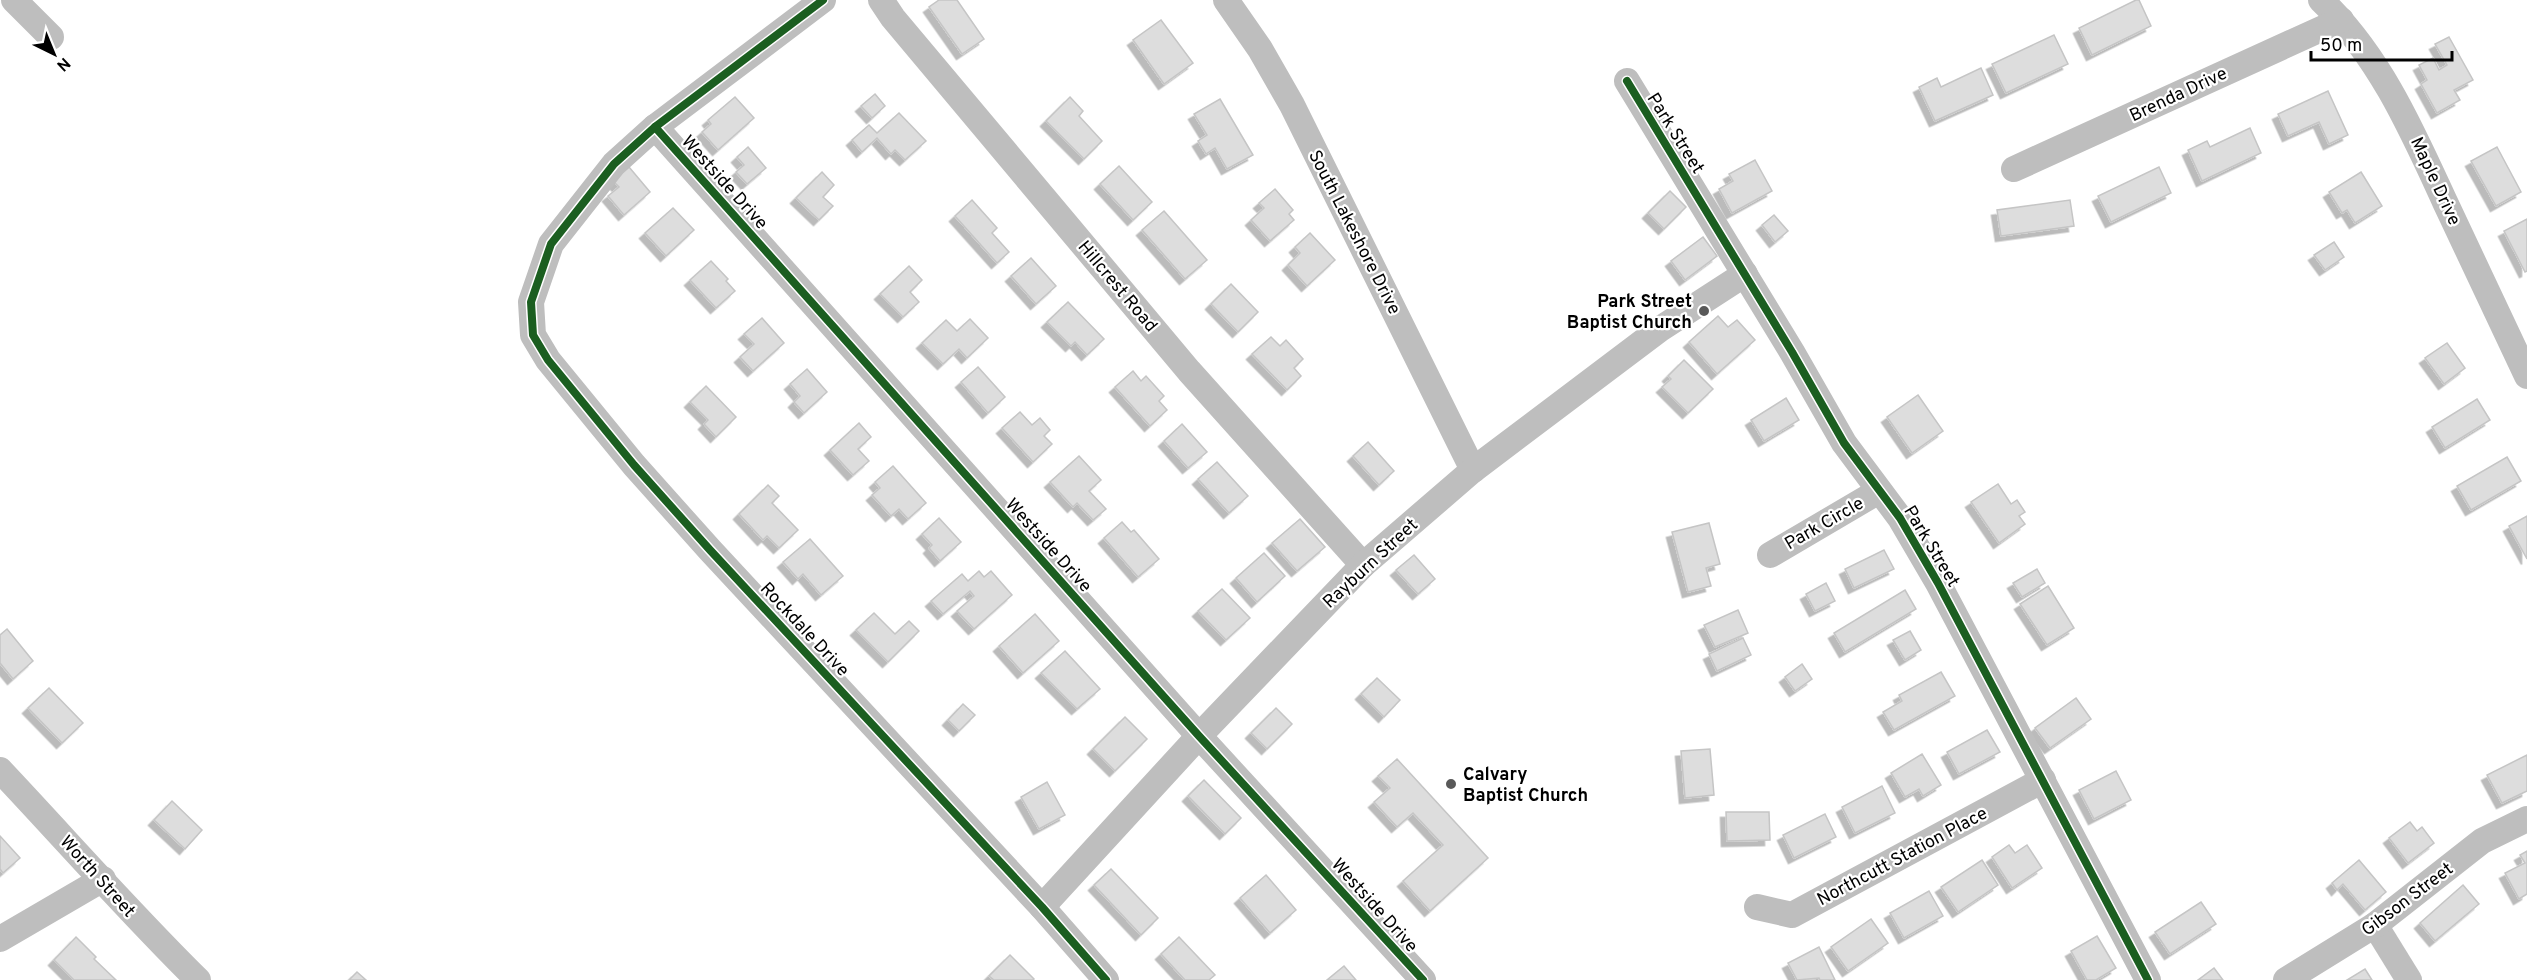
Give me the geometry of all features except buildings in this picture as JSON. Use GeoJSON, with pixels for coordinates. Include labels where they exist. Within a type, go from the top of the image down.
{"type":"FeatureCollection","features":[{"type":"Feature","properties":{"kind":"street"},"geometry":{"type":"LineString","coordinates":[[14,0],[51,37]]}},
{"type":"Feature","properties":{"kind":"street"},"geometry":{"type":"LineString","coordinates":[[656,127],[823,0]]}},
{"type":"Feature","properties":{"kind":"street","name":"Hillcrest Road"},"geometry":{"type":"LineString","coordinates":[[881,0],[892,18],[1189,371],[1363,565]]}},
{"type":"Feature","properties":{"kind":"street","name":"South Lakeshore Drive"},"geometry":{"type":"LineString","coordinates":[[1226,0],[1260,49],[1292,105],[1473,470]]}},
{"type":"Feature","properties":{"kind":"street","name":"Maple Drive"},"geometry":{"type":"LineString","coordinates":[[2321,0],[2342,20],[2371,60],[2404,113],[2527,376]]}},
{"type":"Feature","properties":{"kind":"street","name":"Brenda Drive"},"geometry":{"type":"LineString","coordinates":[[2014,169],[2342,20]]}},
{"type":"Feature","properties":{"kind":"street","name":"Park Street"},"geometry":{"type":"LineString","coordinates":[[1627,81],[1745,274],[1844,443],[1900,518],[1938,583],[2148,980]]}},
{"type":"Feature","properties":{"kind":"street","name":"Rockdale Drive"},"geometry":{"type":"LineString","coordinates":[[656,127],[614,164],[551,244],[531,302],[533,335],[548,360],[578,398],[710,550],[1042,907],[1106,980]]}},
{"type":"Feature","properties":{"kind":"street","name":"Westside Drive"},"geometry":{"type":"LineString","coordinates":[[656,127],[1199,736],[1423,980]]}},
{"type":"Feature","properties":{"kind":"street","name":"Rayburn Street"},"geometry":{"type":"LineString","coordinates":[[1042,907],[1199,736],[1363,565],[1473,470],[1660,329],[1745,274]]}},
{"type":"Feature","properties":{"kind":"street","name":"Park Circle"},"geometry":{"type":"LineString","coordinates":[[1770,555],[1879,491]]}},
{"type":"Feature","properties":{"kind":"street","name":"Worth Street"},"geometry":{"type":"LineString","coordinates":[[0,770],[103,879],[134,917],[198,980]]}},
{"type":"Feature","properties":{"kind":"street","name":"Northcutt Station Place"},"geometry":{"type":"LineString","coordinates":[[1757,907],[1792,915],[2043,780]]}},
{"type":"Feature","properties":{"kind":"street","name":"Gibson Street"},"geometry":{"type":"LineString","coordinates":[[2286,980],[2375,925],[2482,841],[2527,819]]}},
{"type":"Feature","properties":{"kind":"street"},"geometry":{"type":"LineString","coordinates":[[0,939],[103,879]]}},
{"type":"Feature","properties":{"kind":"street"},"geometry":{"type":"LineString","coordinates":[[2375,925],[2409,980]]}},
{"type":"Feature","properties":{"kind":"cycle path"},"geometry":{"type":"LineString","coordinates":[[823,0],[655,127],[614,164],[551,244],[531,302],[533,335],[548,360],[634,465],[710,550],[1042,907],[1106,980]]}},
{"type":"Feature","properties":{"kind":"cycle path"},"geometry":{"type":"LineString","coordinates":[[1627,81],[1792,352],[1844,443],[1900,518],[1938,583],[2148,980]]}},
{"type":"Feature","properties":{"kind":"cycle path"},"geometry":{"type":"LineString","coordinates":[[655,127],[1199,736],[1423,980]]}},
{"type":"Feature","properties":{"kind":"place","name":"Park Street Baptist Church"},"geometry":{"type":"Point","coordinates":[1704,311]}},
{"type":"Feature","properties":{"kind":"place","name":"Calvary Baptist Church"},"geometry":{"type":"Point","coordinates":[1451,784]}}]}
